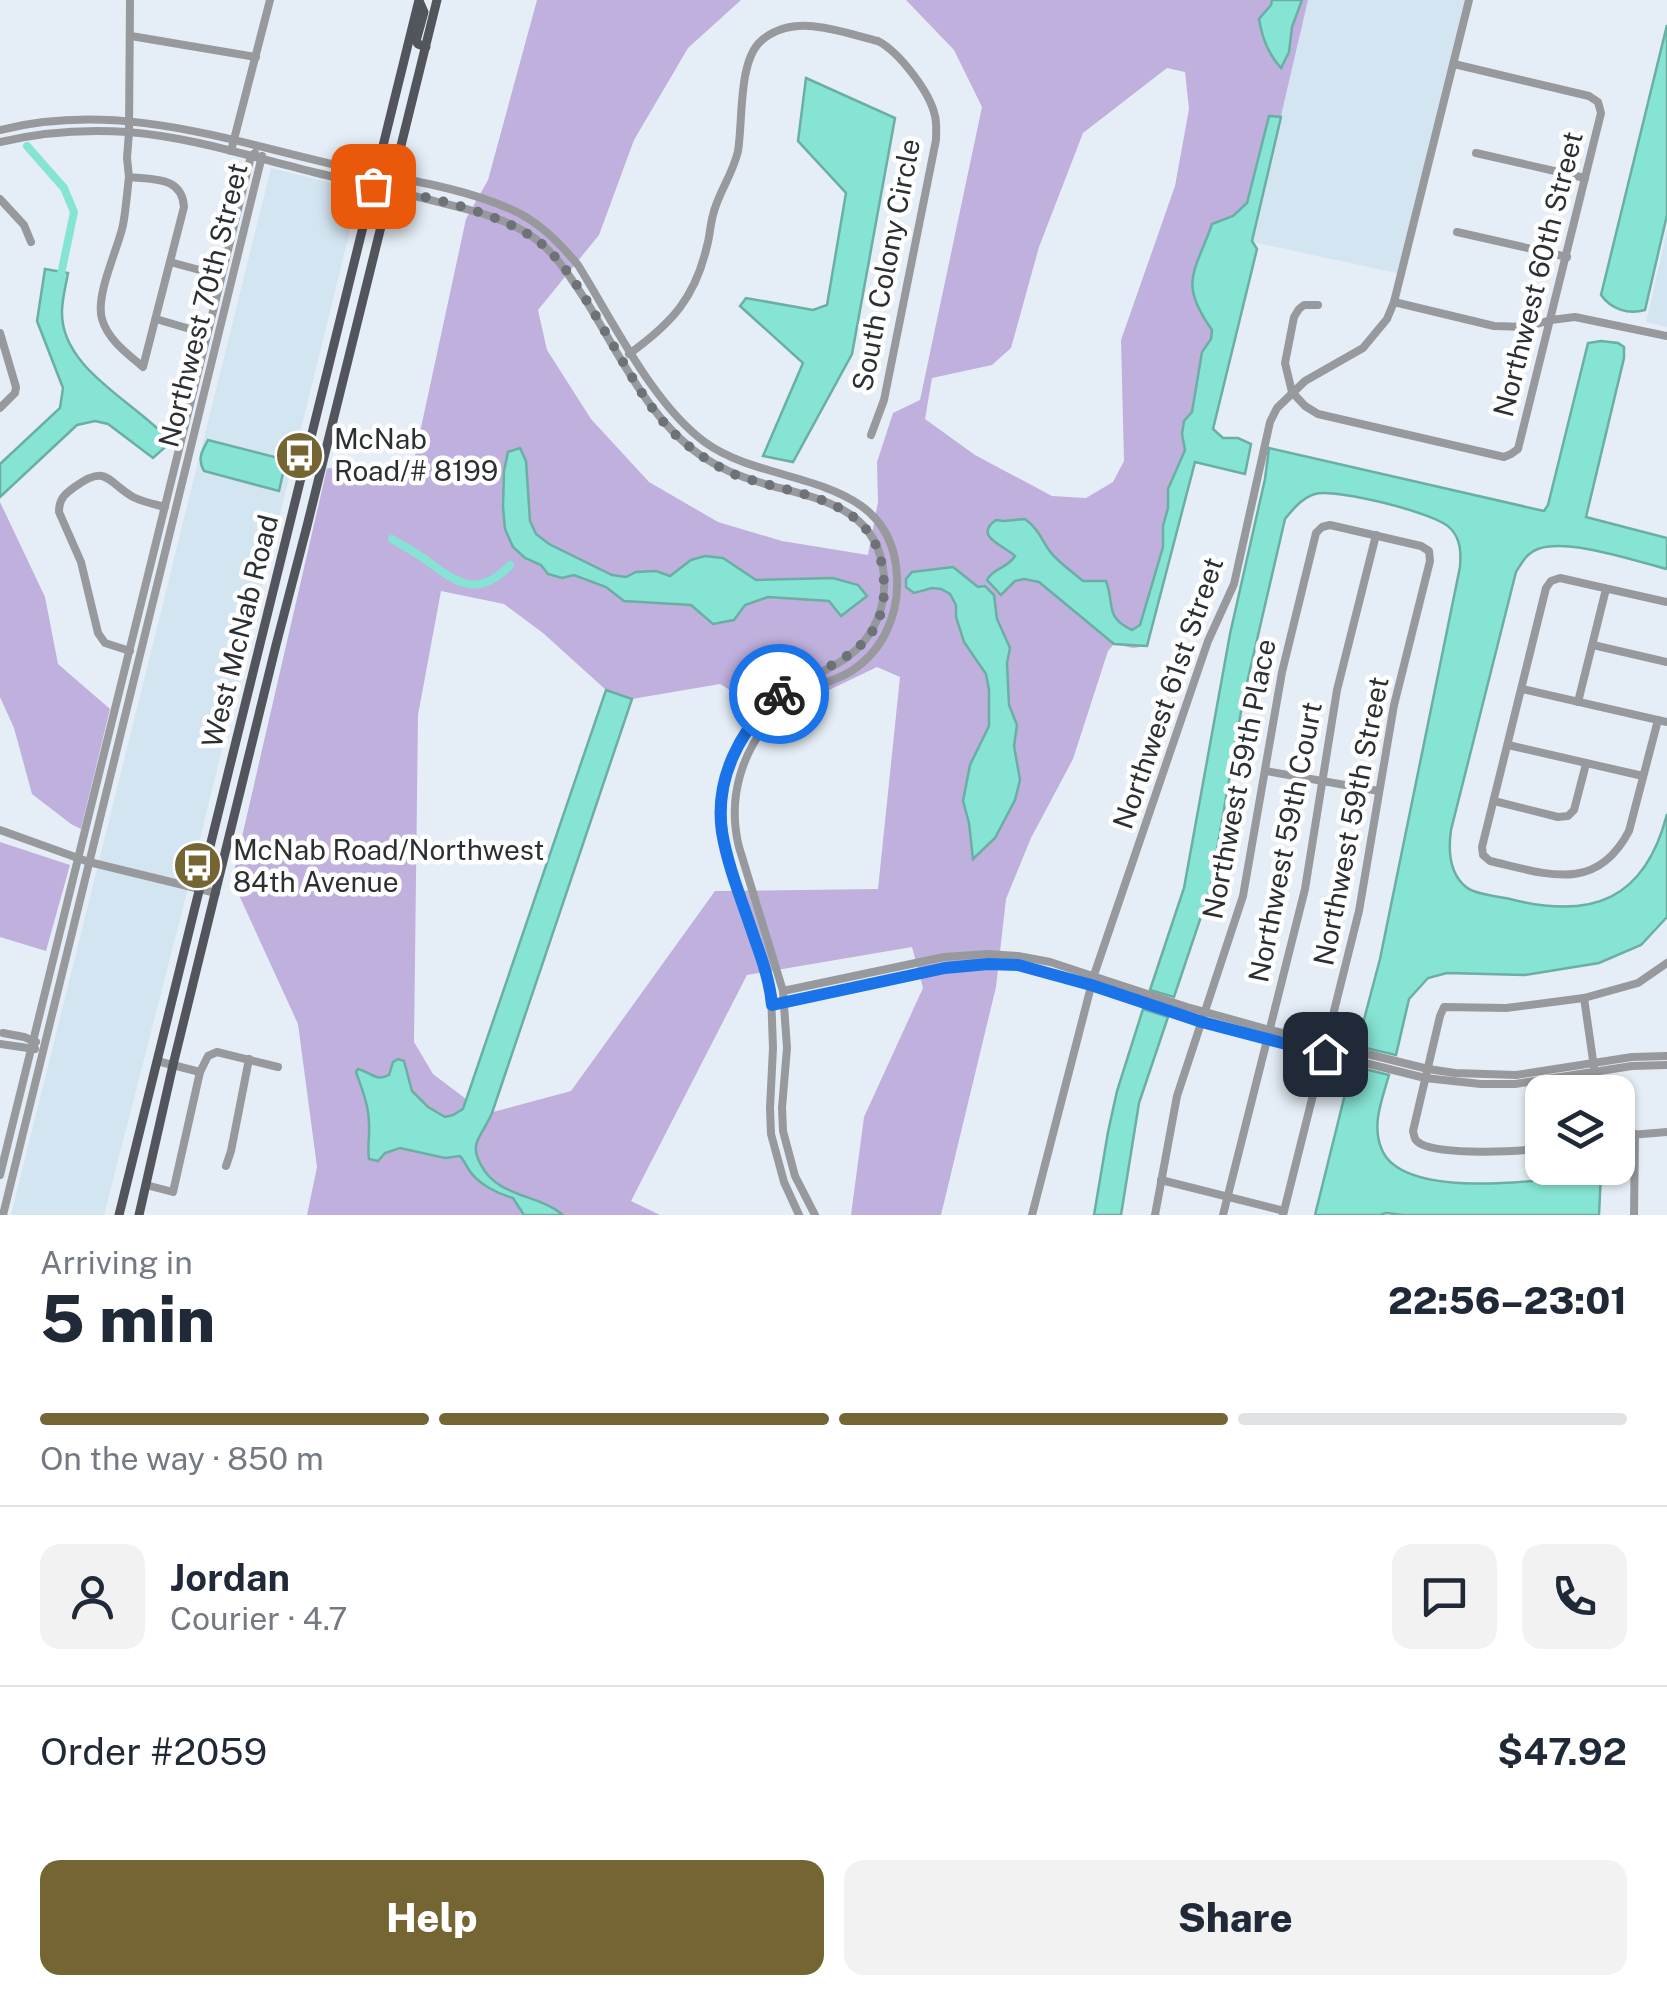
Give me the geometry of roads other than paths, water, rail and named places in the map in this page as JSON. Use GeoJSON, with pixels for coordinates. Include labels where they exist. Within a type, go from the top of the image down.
{"type":"FeatureCollection","features":[{"type":"Feature","properties":{"kind":"main road"},"geometry":{"type":"LineString","coordinates":[[419,0],[424,12],[416,40],[426,47]]}},
{"type":"Feature","properties":{"kind":"main road","name":"West McNab Road"},"geometry":{"type":"LineString","coordinates":[[119,1215],[419,0]]}},
{"type":"Feature","properties":{"kind":"main road","name":"West McNab Road"},"geometry":{"type":"LineString","coordinates":[[139,1215],[437,0]]}},
{"type":"Feature","properties":{"kind":"street"},"geometry":{"type":"LineString","coordinates":[[129,177],[173,184],[184,196],[143,368],[119,347],[102,319],[101,309],[123,224],[129,177],[130,0]]}},
{"type":"Feature","properties":{"kind":"street"},"geometry":{"type":"LineString","coordinates":[[231,151],[270,0]]}},
{"type":"Feature","properties":{"kind":"street","name":"Northwest 61st Street"},"geometry":{"type":"LineString","coordinates":[[1032,1215],[1092,980],[1208,641],[1234,584],[1270,422],[1292,392],[1363,348],[1387,319],[1469,0]]}},
{"type":"Feature","properties":{"kind":"street","name":"South Colony Circle"},"geometry":{"type":"LineString","coordinates":[[632,352],[678,314],[700,272],[713,215],[738,154],[752,50],[783,30],[808,25],[878,41],[888,46],[926,93],[936,119],[936,140],[884,400],[871,435]]}},
{"type":"Feature","properties":{"kind":"street"},"geometry":{"type":"LineString","coordinates":[[131,36],[256,57]]}},
{"type":"Feature","properties":{"kind":"street","name":"Northwest 60th Street"},"geometry":{"type":"LineString","coordinates":[[1292,392],[1318,414],[1504,457],[1518,448],[1601,113],[1598,102],[1589,96],[1454,64]]}},
{"type":"Feature","properties":{"kind":"street"},"geometry":{"type":"LineString","coordinates":[[0,130],[87,118],[188,128],[510,208],[532,220],[565,249],[669,408],[707,444],[735,460],[825,485],[866,509],[880,526],[892,548],[898,594],[893,618],[882,640],[849,672],[804,691],[771,720],[744,760],[734,807],[738,847],[784,991],[784,1131],[795,1176],[815,1215]]}},
{"type":"Feature","properties":{"kind":"street"},"geometry":{"type":"LineString","coordinates":[[0,142],[56,133],[130,132],[184,140],[483,214],[524,231],[557,260],[658,415],[678,436],[731,473],[820,498],[844,510],[869,534],[878,550],[885,591],[870,634],[856,651],[780,694],[760,712],[732,758],[721,806],[722,830],[771,993],[771,1134],[784,1182],[799,1215]]}},
{"type":"Feature","properties":{"kind":"street","name":"Northwest 70th Street"},"geometry":{"type":"LineString","coordinates":[[0,1176],[251,156],[262,146]]}},
{"type":"Feature","properties":{"kind":"street","name":"Northwest 70th Street"},"geometry":{"type":"LineString","coordinates":[[2,1211],[263,159],[262,146]]}},
{"type":"Feature","properties":{"kind":"street"},"geometry":{"type":"LineString","coordinates":[[1476,153],[1585,178]]}},
{"type":"Feature","properties":{"kind":"street"},"geometry":{"type":"LineString","coordinates":[[0,199],[24,226],[31,242]]}},
{"type":"Feature","properties":{"kind":"street"},"geometry":{"type":"LineString","coordinates":[[1457,232],[1567,257]]}},
{"type":"Feature","properties":{"kind":"street"},"geometry":{"type":"LineString","coordinates":[[170,262],[208,272]]}},
{"type":"Feature","properties":{"kind":"street"},"geometry":{"type":"LineString","coordinates":[[1394,302],[1494,326],[1526,326],[1574,317],[1667,336]]}},
{"type":"Feature","properties":{"kind":"street"},"geometry":{"type":"LineString","coordinates":[[592,311],[602,304]]}},
{"type":"Feature","properties":{"kind":"street"},"geometry":{"type":"LineString","coordinates":[[1292,392],[1284,363],[1294,317],[1304,305],[1318,305]]}},
{"type":"Feature","properties":{"kind":"street"},"geometry":{"type":"LineString","coordinates":[[156,319],[190,329]]}},
{"type":"Feature","properties":{"kind":"street"},"geometry":{"type":"LineString","coordinates":[[0,333],[16,387],[0,408]]}},
{"type":"Feature","properties":{"kind":"street"},"geometry":{"type":"LineString","coordinates":[[622,360],[632,352]]}},
{"type":"Feature","properties":{"kind":"street"},"geometry":{"type":"LineString","coordinates":[[141,654],[105,644],[98,634],[81,562],[59,504],[66,493],[91,476],[98,476],[108,478],[140,500],[165,507]]}},
{"type":"Feature","properties":{"kind":"street"},"geometry":{"type":"LineString","coordinates":[[839,492],[844,510]]}},
{"type":"Feature","properties":{"kind":"street","name":"Northwest 59th Place"},"geometry":{"type":"LineString","coordinates":[[1156,1215],[1177,1096],[1243,896],[1282,672],[1316,533],[1322,526],[1330,525],[1376,535]]}},
{"type":"Feature","properties":{"kind":"street","name":"Northwest 59th Street"},"geometry":{"type":"LineString","coordinates":[[1284,1213],[1359,911],[1394,705],[1430,561],[1429,551],[1421,546],[1376,535]]}},
{"type":"Feature","properties":{"kind":"street","name":"Northwest 59th Court"},"geometry":{"type":"LineString","coordinates":[[1224,1215],[1305,889],[1337,690],[1376,535]]}},
{"type":"Feature","properties":{"kind":"street"},"geometry":{"type":"LineString","coordinates":[[1522,688],[1662,721],[1622,846],[1585,873],[1566,876],[1490,862],[1483,855],[1482,846],[1546,588],[1560,578],[1667,602]]}},
{"type":"Feature","properties":{"kind":"street"},"geometry":{"type":"LineString","coordinates":[[1578,702],[1606,588]]}},
{"type":"Feature","properties":{"kind":"street"},"geometry":{"type":"LineString","coordinates":[[1593,644],[1667,662]]}},
{"type":"Feature","properties":{"kind":"street"},"geometry":{"type":"LineString","coordinates":[[1508,746],[1643,776]]}},
{"type":"Feature","properties":{"kind":"street"},"geometry":{"type":"LineString","coordinates":[[1494,801],[1568,816],[1574,810],[1586,764]]}},
{"type":"Feature","properties":{"kind":"street"},"geometry":{"type":"LineString","coordinates":[[1266,772],[1380,790]]}},
{"type":"Feature","properties":{"kind":"street"},"geometry":{"type":"LineString","coordinates":[[0,830],[89,862],[216,893]]}},
{"type":"Feature","properties":{"kind":"street"},"geometry":{"type":"LineString","coordinates":[[771,993],[944,957],[1018,956],[1050,962],[1202,1022],[1481,1084],[1515,1084],[1632,1057],[1667,1056]]}},
{"type":"Feature","properties":{"kind":"street"},"geometry":{"type":"LineString","coordinates":[[1525,1149],[1466,1151],[1423,1146],[1415,1140],[1412,1131],[1444,1008],[1506,1008],[1584,998],[1638,983],[1667,963]]}},
{"type":"Feature","properties":{"kind":"street"},"geometry":{"type":"LineString","coordinates":[[772,1005],[945,968],[1018,965],[1092,980],[1268,1034]]}},
{"type":"Feature","properties":{"kind":"street"},"geometry":{"type":"LineString","coordinates":[[50,972],[62,975]]}},
{"type":"Feature","properties":{"kind":"street"},"geometry":{"type":"LineString","coordinates":[[1584,998],[1594,1067]]}},
{"type":"Feature","properties":{"kind":"street"},"geometry":{"type":"LineString","coordinates":[[32,1045],[2,1030],[0,1044],[44,1047]]}},
{"type":"Feature","properties":{"kind":"street"},"geometry":{"type":"LineString","coordinates":[[146,1185],[173,1192],[200,1072],[208,1056],[218,1052],[278,1067]]}},
{"type":"Feature","properties":{"kind":"street"},"geometry":{"type":"LineString","coordinates":[[226,1166],[249,1059]]}},
{"type":"Feature","properties":{"kind":"street"},"geometry":{"type":"LineString","coordinates":[[156,1062],[200,1072]]}},
{"type":"Feature","properties":{"kind":"street"},"geometry":{"type":"LineString","coordinates":[[1594,1067],[1667,1065]]}},
{"type":"Feature","properties":{"kind":"street"},"geometry":{"type":"LineString","coordinates":[[1635,1134],[1667,1132]]}},
{"type":"Feature","properties":{"kind":"street"},"geometry":{"type":"LineString","coordinates":[[4,1161],[15,1164]]}},
{"type":"Feature","properties":{"kind":"street"},"geometry":{"type":"LineString","coordinates":[[1162,1180],[1284,1213]]}},
{"type":"Feature","properties":{"kind":"street"},"geometry":{"type":"LineString","coordinates":[[1634,1185],[1634,1215]]}},
{"type":"Feature","properties":{"kind":"waterway"},"geometry":{"type":"LineString","coordinates":[[27,146],[64,188],[74,212],[60,279]]}},
{"type":"Feature","properties":{"kind":"waterway"},"geometry":{"type":"LineString","coordinates":[[392,539],[468,584],[488,582],[510,565]]}},
{"type":"Feature","properties":{"kind":"place","name":"McNab Road/# 8199"},"geometry":{"type":"Point","coordinates":[299,455]}},
{"type":"Feature","properties":{"kind":"place","name":"McNab Road/Northwest 84th Avenue"},"geometry":{"type":"Point","coordinates":[198,866]}}]}
